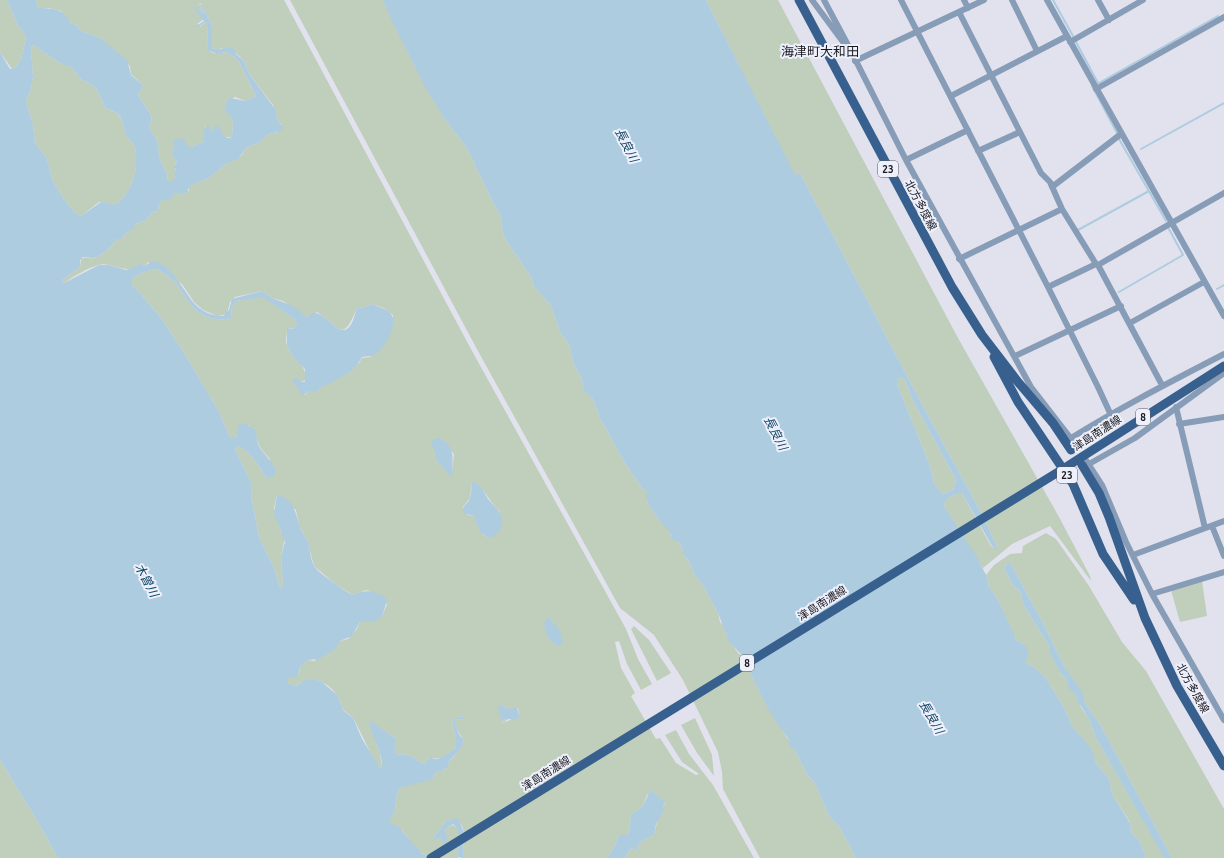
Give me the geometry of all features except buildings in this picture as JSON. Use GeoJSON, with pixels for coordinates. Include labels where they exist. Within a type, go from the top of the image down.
{"type":"FeatureCollection","features":[{"type":"Feature","properties":{"kind":"main road","name":"北方多度線"},"geometry":{"type":"LineString","coordinates":[[799,0],[952,287],[982,335]]}},
{"type":"Feature","properties":{"kind":"main road"},"geometry":{"type":"LineString","coordinates":[[982,335],[1018,382],[1074,447]]}},
{"type":"Feature","properties":{"kind":"main road","name":"23"},"geometry":{"type":"LineString","coordinates":[[982,335],[1018,402],[1073,484],[1103,554],[1145,618]]}},
{"type":"Feature","properties":{"kind":"main road","name":"津島南濃線"},"geometry":{"type":"LineString","coordinates":[[431,858],[1063,469],[1224,366]]}},
{"type":"Feature","properties":{"kind":"main road"},"geometry":{"type":"LineString","coordinates":[[1085,462],[1109,517],[1145,618]]}},
{"type":"Feature","properties":{"kind":"main road","name":"北方多度線"},"geometry":{"type":"LineString","coordinates":[[1145,618],[1177,686],[1224,766]]}},
{"type":"Feature","properties":{"kind":"street"},"geometry":{"type":"LineString","coordinates":[[812,0],[855,61]]}},
{"type":"Feature","properties":{"kind":"street"},"geometry":{"type":"LineString","coordinates":[[824,0],[906,160],[959,259],[1015,356],[1031,387],[1071,438],[1074,447]]}},
{"type":"Feature","properties":{"kind":"street"},"geometry":{"type":"LineString","coordinates":[[901,0],[1070,330],[1110,414]]}},
{"type":"Feature","properties":{"kind":"street"},"geometry":{"type":"LineString","coordinates":[[964,0],[968,8]]}},
{"type":"Feature","properties":{"kind":"street"},"geometry":{"type":"LineString","coordinates":[[855,61],[984,0]]}},
{"type":"Feature","properties":{"kind":"street"},"geometry":{"type":"LineString","coordinates":[[1012,0],[1037,51]]}},
{"type":"Feature","properties":{"kind":"street"},"geometry":{"type":"LineString","coordinates":[[1046,0],[1224,316]]}},
{"type":"Feature","properties":{"kind":"street"},"geometry":{"type":"LineString","coordinates":[[1098,0],[1109,20]]}},
{"type":"Feature","properties":{"kind":"street"},"geometry":{"type":"LineString","coordinates":[[1070,42],[1143,0]]}},
{"type":"Feature","properties":{"kind":"street"},"geometry":{"type":"LineString","coordinates":[[959,12],[1041,173],[1052,187],[1062,209],[1097,264],[1121,306],[1162,385]]}},
{"type":"Feature","properties":{"kind":"street"},"geometry":{"type":"LineString","coordinates":[[1096,88],[1224,17]]}},
{"type":"Feature","properties":{"kind":"street"},"geometry":{"type":"LineString","coordinates":[[951,96],[1067,36]]}},
{"type":"Feature","properties":{"kind":"street"},"geometry":{"type":"LineString","coordinates":[[906,160],[968,130]]}},
{"type":"Feature","properties":{"kind":"street"},"geometry":{"type":"LineString","coordinates":[[978,152],[1020,132]]}},
{"type":"Feature","properties":{"kind":"street"},"geometry":{"type":"LineString","coordinates":[[1052,187],[1121,134]]}},
{"type":"Feature","properties":{"kind":"street"},"geometry":{"type":"LineString","coordinates":[[1048,288],[1097,264],[1224,194]]}},
{"type":"Feature","properties":{"kind":"street"},"geometry":{"type":"LineString","coordinates":[[959,259],[1062,209]]}},
{"type":"Feature","properties":{"kind":"street"},"geometry":{"type":"LineString","coordinates":[[1130,323],[1204,282]]}},
{"type":"Feature","properties":{"kind":"street"},"geometry":{"type":"LineString","coordinates":[[1015,356],[1121,306]]}},
{"type":"Feature","properties":{"kind":"street"},"geometry":{"type":"LineString","coordinates":[[1071,438],[1162,385],[1224,354]]}},
{"type":"Feature","properties":{"kind":"street"},"geometry":{"type":"LineString","coordinates":[[1224,373],[1135,438],[1085,462],[1102,485],[1152,594],[1224,720]]}},
{"type":"Feature","properties":{"kind":"street"},"geometry":{"type":"LineString","coordinates":[[1176,407],[1204,528]]}},
{"type":"Feature","properties":{"kind":"street"},"geometry":{"type":"LineString","coordinates":[[1180,424],[1224,417]]}},
{"type":"Feature","properties":{"kind":"street"},"geometry":{"type":"LineString","coordinates":[[1133,555],[1224,521]]}},
{"type":"Feature","properties":{"kind":"street"},"geometry":{"type":"LineString","coordinates":[[1212,526],[1224,556]]}},
{"type":"Feature","properties":{"kind":"street"},"geometry":{"type":"LineString","coordinates":[[1152,594],[1224,572]]}},
{"type":"Feature","properties":{"kind":"green space"},"geometry":{"type":"Polygon","coordinates":[[[0,0],[7,0],[18,26],[26,37],[21,60],[15,68],[12,69],[0,52],[0,0]]]}},
{"type":"Feature","properties":{"kind":"green space"},"geometry":{"type":"Polygon","coordinates":[[[36,0],[284,0],[472,351],[626,629],[638,659],[652,684],[641,690],[627,664],[619,641],[615,642],[621,668],[635,693],[631,696],[656,739],[660,738],[676,763],[696,775],[699,774],[682,762],[665,735],[676,730],[689,754],[713,785],[754,858],[625,858],[630,849],[634,848],[637,852],[637,847],[642,841],[654,835],[661,810],[665,803],[653,792],[647,795],[643,806],[631,815],[629,832],[626,835],[618,835],[615,846],[607,858],[464,858],[463,828],[456,819],[446,821],[434,837],[440,837],[444,841],[444,845],[429,857],[419,852],[402,830],[388,823],[395,809],[397,794],[400,788],[434,777],[436,770],[442,771],[447,768],[448,764],[460,749],[464,741],[456,728],[456,720],[463,719],[463,716],[452,722],[456,738],[456,748],[442,758],[429,758],[424,764],[409,755],[397,755],[395,751],[395,738],[369,721],[380,753],[382,770],[377,764],[353,718],[344,710],[338,698],[329,686],[312,680],[295,686],[288,683],[288,678],[293,678],[299,673],[300,667],[308,660],[314,661],[340,641],[348,639],[357,629],[360,622],[370,622],[382,617],[387,604],[374,593],[366,590],[353,595],[335,584],[314,566],[307,540],[299,526],[296,510],[277,495],[274,508],[281,532],[285,537],[281,556],[283,586],[280,588],[274,568],[259,537],[251,495],[252,485],[235,449],[238,446],[246,451],[260,468],[265,477],[270,459],[260,447],[252,427],[249,425],[236,436],[236,439],[230,438],[219,412],[184,353],[161,318],[132,284],[132,279],[145,272],[159,270],[176,284],[193,307],[205,316],[213,319],[232,318],[231,309],[236,301],[263,296],[294,319],[297,323],[295,329],[288,328],[286,342],[290,351],[302,366],[306,375],[306,380],[295,384],[302,394],[305,395],[308,391],[318,391],[320,388],[359,363],[362,358],[370,357],[393,326],[393,315],[384,308],[372,304],[366,307],[357,308],[348,326],[340,330],[317,312],[307,317],[283,301],[272,298],[262,291],[235,297],[230,302],[227,314],[218,316],[203,310],[194,302],[182,284],[148,262],[145,266],[138,265],[129,269],[103,264],[98,265],[80,273],[64,283],[62,280],[80,267],[81,259],[94,258],[104,253],[117,239],[123,237],[127,232],[133,229],[135,224],[145,221],[153,212],[158,211],[159,202],[174,193],[189,191],[189,185],[209,178],[227,163],[241,156],[247,147],[260,142],[269,134],[278,132],[282,125],[278,121],[273,105],[248,72],[244,61],[236,53],[221,48],[217,50],[212,48],[212,26],[201,3],[199,4],[204,14],[194,8],[204,19],[197,24],[200,27],[205,22],[207,23],[208,48],[214,53],[226,52],[239,62],[256,96],[245,101],[235,97],[226,102],[226,110],[233,121],[232,137],[226,137],[214,130],[211,132],[206,126],[204,129],[204,141],[192,147],[174,147],[172,153],[177,162],[175,164],[176,177],[172,182],[168,181],[167,175],[158,155],[159,151],[156,138],[149,128],[152,117],[138,95],[143,85],[131,74],[130,66],[100,38],[81,31],[77,25],[70,23],[61,11],[49,8],[38,8],[36,0]],[[443,440],[435,453],[435,457],[446,468],[449,474],[452,472],[454,454],[443,440]],[[472,481],[470,498],[463,507],[468,515],[474,516],[481,532],[489,538],[500,512],[480,487],[472,481]],[[500,705],[506,719],[501,724],[519,716],[518,708],[510,709],[500,705]]]}},
{"type":"Feature","properties":{"kind":"green space"},"geometry":{"type":"Polygon","coordinates":[[[290,0],[383,0],[413,63],[444,118],[466,147],[474,162],[493,203],[500,214],[504,237],[531,277],[534,287],[550,304],[561,334],[569,344],[574,365],[582,379],[583,390],[593,399],[600,418],[626,465],[642,488],[647,492],[647,502],[658,518],[671,531],[670,536],[679,542],[683,550],[683,555],[689,561],[695,576],[703,585],[718,613],[720,622],[725,627],[726,634],[738,653],[745,659],[754,681],[758,686],[759,692],[794,749],[808,776],[815,783],[828,814],[840,828],[856,858],[760,858],[723,789],[722,772],[718,752],[683,680],[654,635],[620,608],[478,351],[290,0]]]}},
{"type":"Feature","properties":{"kind":"green space"},"geometry":{"type":"Polygon","coordinates":[[[706,0],[778,0],[958,338],[1059,517],[1090,576],[1091,581],[1050,526],[1012,544],[983,568],[944,506],[944,503],[949,497],[960,492],[962,493],[991,546],[997,549],[984,518],[800,173],[795,176],[706,0]]]}},
{"type":"Feature","properties":{"kind":"green space"},"geometry":{"type":"Polygon","coordinates":[[[33,45],[65,66],[70,66],[82,80],[97,89],[105,108],[115,112],[122,121],[128,138],[135,147],[136,163],[134,178],[131,186],[123,199],[117,204],[99,202],[81,216],[75,213],[53,182],[47,159],[35,143],[33,125],[26,102],[33,77],[31,48],[33,45]]]}},
{"type":"Feature","properties":{"kind":"green space"},"geometry":{"type":"Polygon","coordinates":[[[902,377],[906,382],[912,399],[956,480],[953,490],[943,494],[934,484],[930,466],[897,384],[897,380],[902,377]]]}},
{"type":"Feature","properties":{"kind":"green space"},"geometry":{"type":"Polygon","coordinates":[[[1046,533],[1056,539],[1089,586],[1122,642],[1146,671],[1224,809],[1224,858],[1172,858],[1100,724],[1085,703],[1080,690],[1064,666],[1011,564],[1007,564],[1004,568],[1013,585],[1021,593],[1023,604],[1049,646],[1061,674],[1066,678],[1076,695],[1079,704],[1089,719],[1096,738],[1165,858],[1146,858],[1140,842],[1131,832],[1130,822],[1112,794],[1109,779],[1096,763],[1090,748],[1072,726],[1065,709],[1045,677],[1034,667],[1026,663],[1027,650],[1024,645],[1016,640],[997,598],[989,587],[986,575],[994,565],[1010,554],[1022,553],[1023,546],[1046,533]]]}},
{"type":"Feature","properties":{"kind":"green space"},"geometry":{"type":"Polygon","coordinates":[[[1202,581],[1207,616],[1180,622],[1171,590],[1202,581]]]}},
{"type":"Feature","properties":{"kind":"green space"},"geometry":{"type":"Polygon","coordinates":[[[634,626],[649,640],[671,673],[657,681],[631,629],[634,626]]]}},
{"type":"Feature","properties":{"kind":"green space"},"geometry":{"type":"Polygon","coordinates":[[[695,718],[712,755],[714,776],[697,753],[681,725],[695,718]]]}},
{"type":"Feature","properties":{"kind":"green space"},"geometry":{"type":"Polygon","coordinates":[[[0,760],[38,822],[58,858],[0,858],[0,760]]]}},
{"type":"Feature","properties":{"kind":"green space"},"geometry":{"type":"Polygon","coordinates":[[[452,825],[458,830],[460,839],[458,858],[435,858],[444,850],[444,830],[452,825]]]}},
{"type":"Feature","properties":{"kind":"water","name":"木曽川"},"geometry":{"type":"Polygon","coordinates":[[[7,0],[36,0],[38,8],[48,8],[61,12],[68,18],[70,23],[77,25],[81,31],[100,38],[127,60],[131,75],[143,85],[138,95],[152,117],[149,128],[156,138],[159,151],[158,155],[167,175],[168,181],[172,181],[176,177],[174,172],[176,170],[174,166],[177,162],[172,154],[174,140],[183,138],[188,147],[192,147],[204,141],[204,129],[208,125],[211,132],[216,125],[218,125],[224,136],[228,138],[232,137],[233,121],[226,111],[226,102],[231,98],[245,101],[256,96],[239,62],[234,57],[226,52],[217,54],[208,50],[207,23],[205,22],[199,27],[196,26],[204,21],[194,9],[194,7],[204,14],[199,3],[202,5],[212,26],[212,48],[229,48],[235,50],[236,54],[244,61],[248,72],[275,109],[278,121],[283,127],[281,131],[269,134],[260,142],[247,147],[238,159],[227,163],[209,178],[190,185],[187,193],[174,193],[171,200],[159,202],[158,211],[153,212],[145,221],[135,224],[134,229],[127,232],[121,239],[117,239],[103,253],[93,258],[83,257],[80,260],[80,267],[62,280],[64,283],[99,265],[109,265],[126,270],[141,264],[145,266],[152,262],[158,262],[172,273],[196,305],[206,312],[214,315],[223,316],[229,310],[232,299],[262,291],[272,298],[293,306],[307,317],[313,313],[318,314],[338,329],[343,330],[347,329],[352,323],[357,308],[366,307],[372,304],[385,309],[391,314],[393,323],[390,335],[384,346],[377,353],[362,357],[354,368],[343,376],[320,388],[318,391],[308,391],[303,396],[292,380],[296,378],[302,382],[305,382],[305,369],[294,358],[287,346],[287,328],[294,329],[297,323],[294,319],[263,297],[236,301],[231,309],[232,318],[213,319],[205,316],[193,307],[176,284],[159,270],[145,272],[132,279],[132,284],[161,318],[184,353],[219,412],[230,438],[236,438],[239,424],[254,429],[257,435],[257,442],[261,450],[270,460],[276,472],[272,478],[265,477],[260,468],[246,451],[238,446],[235,449],[252,485],[251,495],[259,537],[274,568],[280,588],[283,586],[281,556],[285,542],[274,513],[277,495],[287,499],[293,506],[300,527],[308,542],[314,566],[320,573],[353,595],[366,591],[375,592],[387,600],[382,617],[373,622],[360,622],[352,636],[340,641],[335,649],[319,659],[308,660],[300,667],[298,675],[293,678],[288,678],[288,683],[295,686],[305,680],[316,680],[322,682],[337,695],[344,711],[353,718],[362,739],[381,769],[381,757],[369,720],[395,738],[395,751],[397,755],[409,755],[424,764],[430,757],[437,759],[443,757],[456,748],[456,738],[452,722],[463,716],[463,719],[456,720],[456,723],[459,733],[464,740],[463,744],[450,760],[448,767],[442,771],[436,771],[433,779],[400,788],[397,794],[395,809],[389,823],[398,826],[422,854],[431,857],[444,844],[440,837],[434,840],[434,837],[446,821],[458,818],[465,835],[463,848],[464,858],[458,857],[459,835],[453,824],[444,830],[447,838],[446,847],[435,858],[58,858],[0,760],[0,52],[10,69],[15,68],[21,60],[26,37],[18,26],[7,0]],[[33,45],[31,48],[33,77],[26,102],[33,125],[35,143],[47,159],[53,182],[75,213],[81,216],[101,202],[117,204],[123,199],[134,178],[136,155],[135,147],[126,135],[119,115],[116,112],[105,108],[97,89],[82,80],[70,66],[65,66],[33,45]]]}},
{"type":"Feature","properties":{"kind":"water","name":"長良川"},"geometry":{"type":"Polygon","coordinates":[[[383,0],[706,0],[795,175],[800,173],[984,518],[997,550],[992,546],[962,493],[950,496],[944,503],[944,506],[977,557],[986,575],[989,587],[997,598],[1016,640],[1026,646],[1028,653],[1026,663],[1034,667],[1045,677],[1065,709],[1072,726],[1091,748],[1096,763],[1109,779],[1112,794],[1130,823],[1131,832],[1140,842],[1146,858],[856,858],[840,828],[828,814],[815,783],[808,776],[794,749],[790,747],[788,738],[776,722],[759,692],[745,659],[729,641],[718,613],[703,585],[695,576],[689,561],[683,555],[683,550],[679,542],[671,539],[670,531],[650,507],[647,500],[647,492],[642,488],[626,465],[600,418],[593,399],[583,390],[582,379],[574,365],[569,344],[561,334],[550,304],[534,287],[531,277],[504,237],[500,214],[493,203],[474,162],[466,147],[444,118],[424,85],[383,0]],[[902,377],[897,380],[897,384],[930,466],[934,484],[943,494],[953,490],[956,480],[912,399],[906,382],[902,377]]]}},
{"type":"Feature","properties":{"kind":"water"},"geometry":{"type":"Polygon","coordinates":[[[439,438],[449,446],[451,450],[453,476],[450,476],[435,458],[435,451],[431,444],[432,440],[439,438]]]}},
{"type":"Feature","properties":{"kind":"water"},"geometry":{"type":"Polygon","coordinates":[[[472,481],[480,486],[502,517],[501,528],[493,537],[489,538],[480,532],[474,516],[464,513],[463,508],[471,496],[472,481]]]}},
{"type":"Feature","properties":{"kind":"water"},"geometry":{"type":"Polygon","coordinates":[[[1007,564],[1011,564],[1064,666],[1081,690],[1085,703],[1100,724],[1172,858],[1165,858],[1162,854],[1096,738],[1089,719],[1077,702],[1076,695],[1069,689],[1066,678],[1061,674],[1050,653],[1049,646],[1023,604],[1021,593],[1013,585],[1004,568],[1007,564]]]}},
{"type":"Feature","properties":{"kind":"water"},"geometry":{"type":"Polygon","coordinates":[[[547,618],[549,618],[559,629],[563,642],[560,645],[555,645],[547,636],[544,624],[547,618]]]}},
{"type":"Feature","properties":{"kind":"water"},"geometry":{"type":"Polygon","coordinates":[[[500,705],[510,709],[517,707],[519,716],[516,720],[508,719],[501,725],[506,719],[501,719],[498,707],[500,705]]]}},
{"type":"Feature","properties":{"kind":"water"},"geometry":{"type":"Polygon","coordinates":[[[650,791],[665,802],[663,807],[664,810],[656,824],[654,835],[642,841],[637,847],[637,852],[634,848],[630,849],[625,858],[607,858],[615,846],[618,835],[626,835],[629,832],[631,815],[643,806],[650,791]]]}},
{"type":"Feature","properties":{"kind":"waterway"},"geometry":{"type":"LineString","coordinates":[[1053,0],[1073,36]]}},
{"type":"Feature","properties":{"kind":"waterway"},"geometry":{"type":"LineString","coordinates":[[1097,84],[1218,16]]}},
{"type":"Feature","properties":{"kind":"waterway"},"geometry":{"type":"LineString","coordinates":[[1076,42],[1098,83]]}},
{"type":"Feature","properties":{"kind":"waterway"},"geometry":{"type":"LineString","coordinates":[[1092,86],[1117,133]]}},
{"type":"Feature","properties":{"kind":"waterway"},"geometry":{"type":"LineString","coordinates":[[1141,149],[1224,103]]}},
{"type":"Feature","properties":{"kind":"waterway"},"geometry":{"type":"LineString","coordinates":[[1119,139],[1166,221]]}},
{"type":"Feature","properties":{"kind":"waterway"},"geometry":{"type":"LineString","coordinates":[[1078,230],[1149,191]]}},
{"type":"Feature","properties":{"kind":"waterway"},"geometry":{"type":"LineString","coordinates":[[1119,292],[1183,255],[1169,229]]}},
{"type":"Feature","properties":{"kind":"waterway"},"geometry":{"type":"LineString","coordinates":[[1217,289],[1224,285]]}},
{"type":"Feature","properties":{"kind":"tunnel"},"geometry":{"type":"LineString","coordinates":[[1076,445],[1084,457]]}},
{"type":"Feature","properties":{"kind":"district","name":"海津町大和田"},"geometry":{"type":"Point","coordinates":[820,51]}}]}
